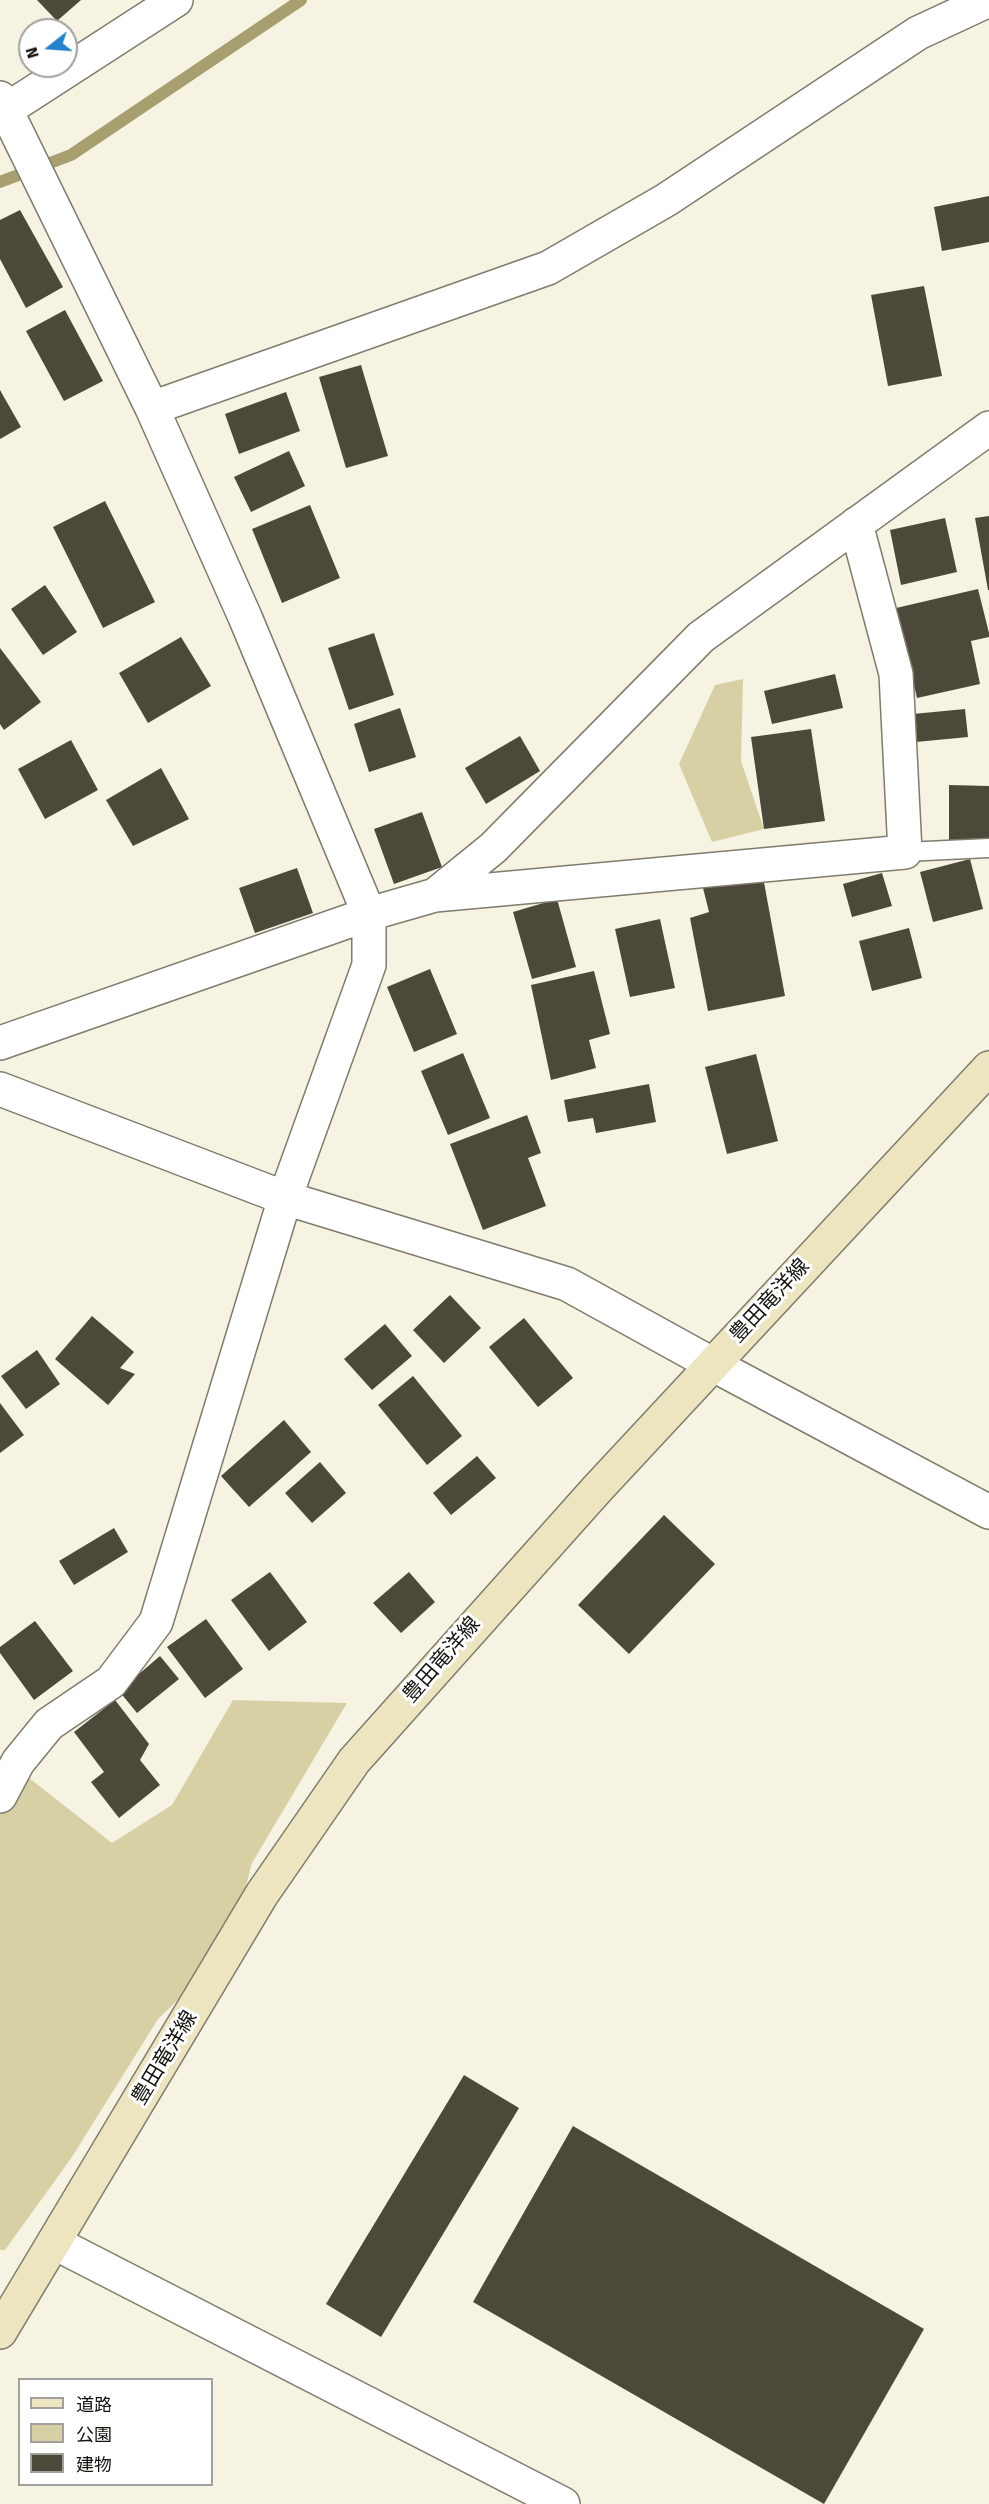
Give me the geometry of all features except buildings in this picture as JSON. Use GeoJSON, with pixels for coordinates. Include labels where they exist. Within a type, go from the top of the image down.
{"type":"FeatureCollection","features":[{"type":"Feature","properties":{"kind":"main road","name":"豊田竜洋線"},"geometry":{"type":"LineString","coordinates":[[2,2323],[55,2243],[262,1894],[354,1761],[494,1602],[712,1364],[989,1068]]}},
{"type":"Feature","properties":{"kind":"street"},"geometry":{"type":"LineString","coordinates":[[0,1796],[18,1762],[49,1724],[111,1682],[156,1622],[285,1198],[369,965],[369,914],[245,617],[152,408],[3,104],[176,0]]}},
{"type":"Feature","properties":{"kind":"street"},"geometry":{"type":"LineString","coordinates":[[152,408],[548,268],[666,200],[918,33],[989,0]]}},
{"type":"Feature","properties":{"kind":"street"},"geometry":{"type":"LineString","coordinates":[[435,895],[493,849],[701,637],[989,428]]}},
{"type":"Feature","properties":{"kind":"street"},"geometry":{"type":"LineString","coordinates":[[0,1043],[369,914],[435,895],[904,852],[896,674],[856,524]]}},
{"type":"Feature","properties":{"kind":"street"},"geometry":{"type":"LineString","coordinates":[[0,1089],[285,1198],[567,1284],[989,1512]]}},
{"type":"Feature","properties":{"kind":"street"},"geometry":{"type":"LineString","coordinates":[[55,2243],[552,2501]]}},
{"type":"Feature","properties":{"kind":"lane"},"geometry":{"type":"LineString","coordinates":[[904,852],[989,848]]}},
{"type":"Feature","properties":{"kind":"green space"},"geometry":{"type":"Polygon","coordinates":[[[743,679],[741,761],[764,829],[712,842],[679,764],[715,685],[743,679]]]}},
{"type":"Feature","properties":{"kind":"green space"},"geometry":{"type":"Polygon","coordinates":[[[233,1700],[347,1703],[252,1863],[229,1951],[158,2019],[72,2157],[5,2250],[0,2250],[0,1796],[15,1767],[112,1843],[172,1805],[233,1700]]]}},
{"type":"Feature","properties":{"kind":"waterway"},"geometry":{"type":"LineString","coordinates":[[0,182],[71,155],[301,0]]}}]}
